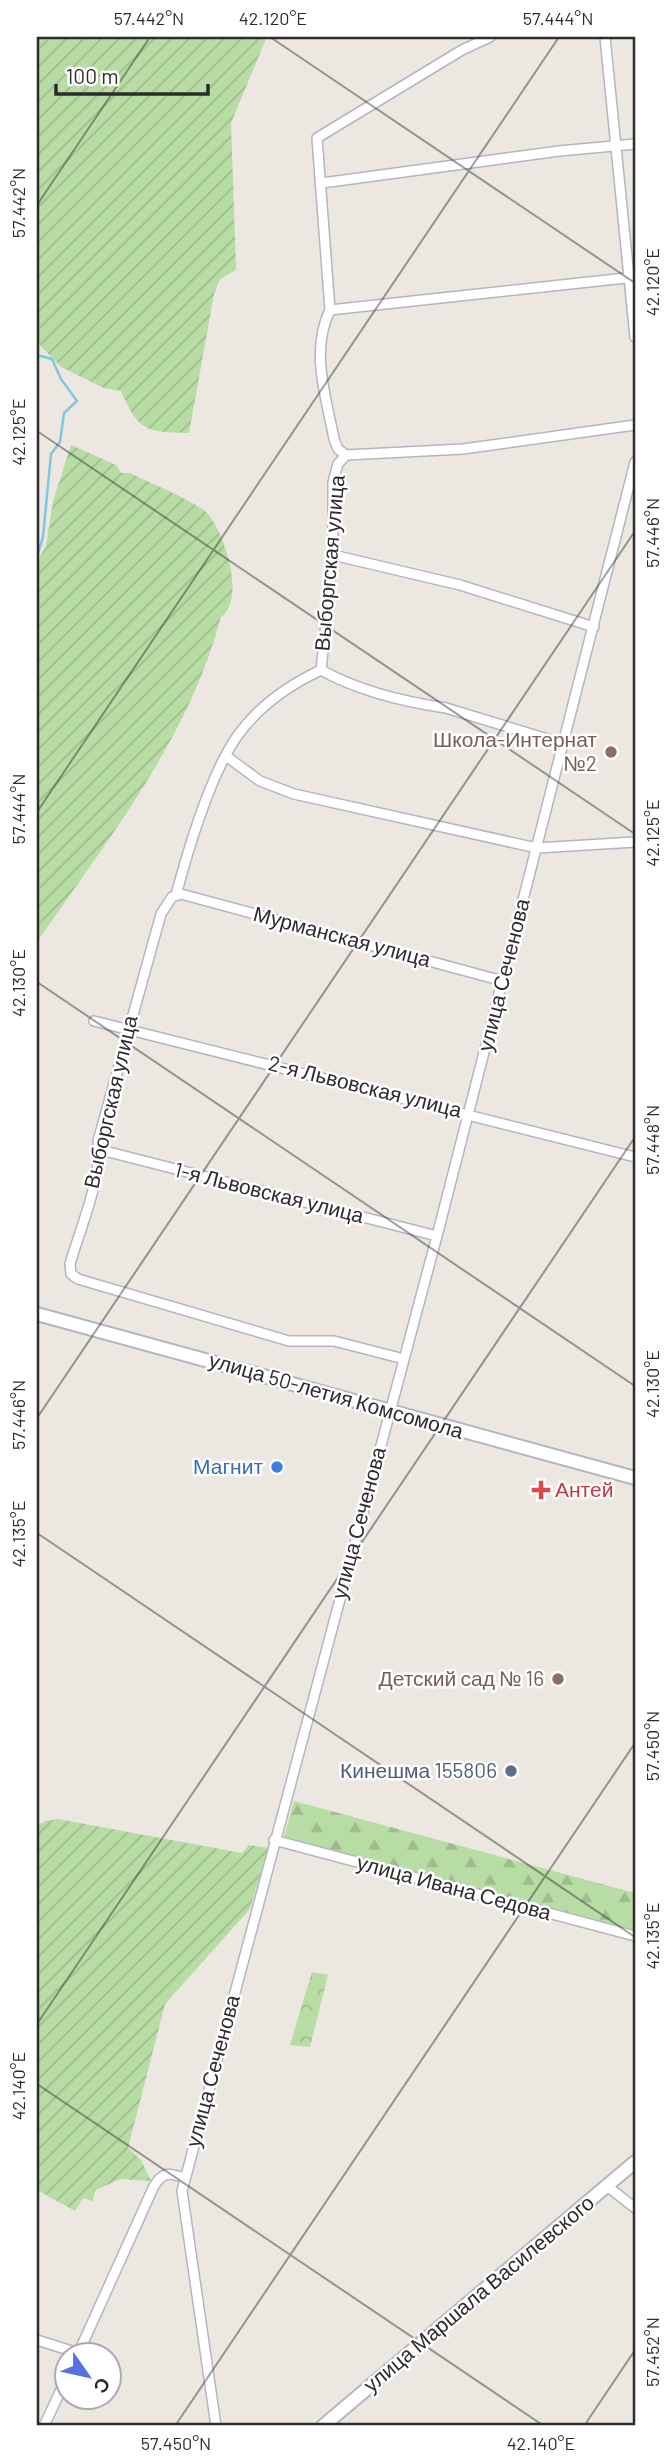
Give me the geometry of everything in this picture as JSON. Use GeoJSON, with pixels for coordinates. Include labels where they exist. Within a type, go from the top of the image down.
{"type":"FeatureCollection","features":[{"type":"Feature","properties":{"kind":"main road","name":"улица 50-летия Комсомола"},"geometry":{"type":"LineString","coordinates":[[37,1314],[389,1413],[635,1478]]}},
{"type":"Feature","properties":{"kind":"main road","name":"улица Маршала Василевского"},"geometry":{"type":"LineString","coordinates":[[323,2426],[635,2162]]}},
{"type":"Feature","properties":{"kind":"street","name":"Выборгская улица"},"geometry":{"type":"LineString","coordinates":[[404,1359],[334,1341],[289,1341],[94,1286],[71,1274],[69,1265],[101,1150],[98,1141],[161,914],[178,895],[189,848],[226,756],[238,735],[263,707],[300,680],[321,670],[333,555],[333,482],[338,464],[346,455],[338,449],[334,439],[320,366],[322,326],[330,310],[317,138],[462,50],[491,37]]}},
{"type":"Feature","properties":{"kind":"street"},"geometry":{"type":"LineString","coordinates":[[605,37],[632,277],[635,337]]}},
{"type":"Feature","properties":{"kind":"street"},"geometry":{"type":"LineString","coordinates":[[322,183],[635,144]]}},
{"type":"Feature","properties":{"kind":"street"},"geometry":{"type":"LineString","coordinates":[[330,310],[632,277]]}},
{"type":"Feature","properties":{"kind":"street"},"geometry":{"type":"LineString","coordinates":[[346,455],[463,449],[635,425]]}},
{"type":"Feature","properties":{"kind":"street","name":"улица Сеченова"},"geometry":{"type":"LineString","coordinates":[[216,2426],[182,2191],[404,1359],[635,462]]}},
{"type":"Feature","properties":{"kind":"street"},"geometry":{"type":"LineString","coordinates":[[333,555],[460,585],[594,627]]}},
{"type":"Feature","properties":{"kind":"street"},"geometry":{"type":"LineString","coordinates":[[321,670],[339,680],[433,707],[446,708],[564,744]]}},
{"type":"Feature","properties":{"kind":"street"},"geometry":{"type":"LineString","coordinates":[[226,756],[260,781],[293,794],[537,848],[635,842]]}},
{"type":"Feature","properties":{"kind":"street","name":"Мурманская улица"},"geometry":{"type":"LineString","coordinates":[[178,895],[503,981]]}},
{"type":"Feature","properties":{"kind":"street","name":"2-я Львовская улица"},"geometry":{"type":"LineString","coordinates":[[94,1021],[128,1027],[635,1157]]}},
{"type":"Feature","properties":{"kind":"street","name":"1-я Львовская улица"},"geometry":{"type":"LineString","coordinates":[[101,1150],[436,1236]]}},
{"type":"Feature","properties":{"kind":"street","name":"улица Ивана Седова"},"geometry":{"type":"LineString","coordinates":[[274,1840],[635,1937]]}},
{"type":"Feature","properties":{"kind":"street"},"geometry":{"type":"LineString","coordinates":[[84,2340],[158,2179],[169,2173],[185,2178]]}},
{"type":"Feature","properties":{"kind":"street"},"geometry":{"type":"LineString","coordinates":[[607,2186],[635,2208]]}},
{"type":"Feature","properties":{"kind":"street"},"geometry":{"type":"LineString","coordinates":[[44,2426],[52,2409]]}},
{"type":"Feature","properties":{"kind":"green space"},"geometry":{"type":"Polygon","coordinates":[[[37,37],[281,37],[266,39],[231,123],[236,270],[220,279],[214,294],[189,433],[163,432],[146,427],[133,415],[121,391],[104,388],[61,367],[37,342],[37,37]]]}},
{"type":"Feature","properties":{"kind":"green space"},"geometry":{"type":"Polygon","coordinates":[[[71,445],[116,465],[121,473],[130,473],[207,513],[214,522],[226,550],[232,596],[221,617],[207,662],[167,747],[118,826],[37,942],[37,562],[46,546],[53,501],[71,445]]]}},
{"type":"Feature","properties":{"kind":"green space"},"geometry":{"type":"Polygon","coordinates":[[[294,1801],[635,1893],[635,1930],[284,1837],[294,1801]]]}},
{"type":"Feature","properties":{"kind":"green space"},"geometry":{"type":"Polygon","coordinates":[[[58,1819],[242,1853],[249,1845],[268,1848],[250,1909],[165,2004],[128,2148],[141,2160],[151,2181],[120,2179],[96,2190],[92,2201],[83,2198],[75,2211],[37,2190],[37,1826],[45,1821],[58,1819]]]}},
{"type":"Feature","properties":{"kind":"green space"},"geometry":{"type":"Polygon","coordinates":[[[312,1972],[328,1975],[310,2047],[290,2045],[312,1972]]]}},
{"type":"Feature","properties":{"kind":"waterway"},"geometry":{"type":"LineString","coordinates":[[37,355],[52,359],[61,379],[77,401],[64,413],[60,442],[51,454],[43,537],[37,556]]}},
{"type":"Feature","properties":{"kind":"place","name":"Школа-Интернат №2"},"geometry":{"type":"Point","coordinates":[611,752]}},
{"type":"Feature","properties":{"kind":"place","name":"Магнит"},"geometry":{"type":"Point","coordinates":[277,1467]}},
{"type":"Feature","properties":{"kind":"place","name":"Антей"},"geometry":{"type":"Point","coordinates":[541,1490]}},
{"type":"Feature","properties":{"kind":"place","name":"Детский сад № 16"},"geometry":{"type":"Point","coordinates":[558,1679]}},
{"type":"Feature","properties":{"kind":"place","name":"Кинешма 155806"},"geometry":{"type":"Point","coordinates":[511,1771]}}]}
